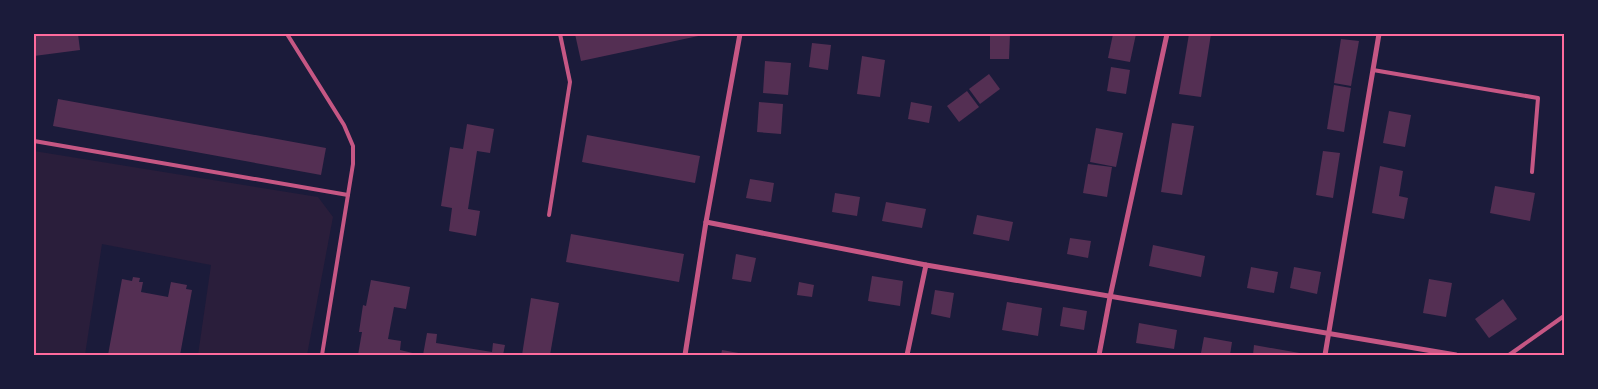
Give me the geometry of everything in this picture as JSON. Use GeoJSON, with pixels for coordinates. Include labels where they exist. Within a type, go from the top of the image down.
{"type":"FeatureCollection","features":[{"type":"Feature","properties":{"kind":"street"},"geometry":{"type":"LineString","coordinates":[[686,355],[706,222],[740,34]]}},
{"type":"Feature","properties":{"kind":"street"},"geometry":{"type":"LineString","coordinates":[[1099,355],[1167,34]]}},
{"type":"Feature","properties":{"kind":"street"},"geometry":{"type":"LineString","coordinates":[[1325,355],[1380,34]]}},
{"type":"Feature","properties":{"kind":"street"},"geometry":{"type":"LineString","coordinates":[[706,222],[926,266],[1456,355]]}},
{"type":"Feature","properties":{"kind":"street"},"geometry":{"type":"LineString","coordinates":[[907,355],[926,266]]}},
{"type":"Feature","properties":{"kind":"lane"},"geometry":{"type":"LineString","coordinates":[[287,34],[344,125],[353,146],[348,195],[322,355]]}},
{"type":"Feature","properties":{"kind":"lane"},"geometry":{"type":"LineString","coordinates":[[549,215],[570,82],[560,34]]}},
{"type":"Feature","properties":{"kind":"lane"},"geometry":{"type":"LineString","coordinates":[[1373,70],[1538,98],[1532,172]]}},
{"type":"Feature","properties":{"kind":"lane"},"geometry":{"type":"LineString","coordinates":[[34,141],[348,195]]}},
{"type":"Feature","properties":{"kind":"lane"},"geometry":{"type":"LineString","coordinates":[[1509,355],[1564,316]]}},
{"type":"Feature","properties":{"kind":"shaded area"},"geometry":{"type":"Polygon","coordinates":[[[34,151],[318,197],[333,217],[307,355],[198,355],[211,265],[102,244],[85,355],[34,355],[34,151]]]}},
{"type":"Feature","properties":{"kind":"building"},"geometry":{"type":"Polygon","coordinates":[[[34,34],[78,34],[80,50],[34,56],[34,34]]]}},
{"type":"Feature","properties":{"kind":"building"},"geometry":{"type":"Polygon","coordinates":[[[575,34],[703,34],[703,35],[581,61],[575,34]]]}},
{"type":"Feature","properties":{"kind":"building"},"geometry":{"type":"Polygon","coordinates":[[[990,34],[1010,34],[1009,59],[990,59],[990,34]]]}},
{"type":"Feature","properties":{"kind":"building"},"geometry":{"type":"Polygon","coordinates":[[[1113,34],[1136,34],[1130,62],[1108,58],[1113,34]]]}},
{"type":"Feature","properties":{"kind":"building"},"geometry":{"type":"Polygon","coordinates":[[[1189,34],[1211,34],[1201,97],[1179,94],[1189,34]]]}},
{"type":"Feature","properties":{"kind":"building"},"geometry":{"type":"Polygon","coordinates":[[[1341,39],[1359,41],[1351,86],[1334,83],[1341,39]]]}},
{"type":"Feature","properties":{"kind":"building"},"geometry":{"type":"Polygon","coordinates":[[[812,43],[831,45],[828,70],[809,67],[812,43]]]}},
{"type":"Feature","properties":{"kind":"building"},"geometry":{"type":"Polygon","coordinates":[[[862,56],[885,60],[880,97],[857,94],[862,56]]]}},
{"type":"Feature","properties":{"kind":"building"},"geometry":{"type":"Polygon","coordinates":[[[765,61],[791,63],[788,95],[763,93],[765,61]]]}},
{"type":"Feature","properties":{"kind":"building"},"geometry":{"type":"Polygon","coordinates":[[[1111,67],[1130,70],[1126,94],[1107,91],[1111,67]]]}},
{"type":"Feature","properties":{"kind":"building"},"geometry":{"type":"Polygon","coordinates":[[[989,74],[1000,89],[980,104],[969,89],[989,74]]]}},
{"type":"Feature","properties":{"kind":"building"},"geometry":{"type":"Polygon","coordinates":[[[1334,85],[1351,88],[1344,132],[1327,129],[1334,85]]]}},
{"type":"Feature","properties":{"kind":"building"},"geometry":{"type":"Polygon","coordinates":[[[967,91],[979,107],[959,122],[947,106],[967,91]]]}},
{"type":"Feature","properties":{"kind":"building"},"geometry":{"type":"Polygon","coordinates":[[[58,99],[326,148],[321,175],[53,126],[58,99]]]}},
{"type":"Feature","properties":{"kind":"building"},"geometry":{"type":"Polygon","coordinates":[[[759,102],[783,104],[781,134],[757,132],[759,102]]]}},
{"type":"Feature","properties":{"kind":"building"},"geometry":{"type":"Polygon","coordinates":[[[911,102],[932,106],[929,123],[908,119],[911,102]]]}},
{"type":"Feature","properties":{"kind":"building"},"geometry":{"type":"Polygon","coordinates":[[[1389,111],[1411,115],[1405,147],[1383,143],[1389,111]]]}},
{"type":"Feature","properties":{"kind":"building"},"geometry":{"type":"Polygon","coordinates":[[[1172,123],[1194,126],[1182,195],[1161,192],[1172,123]]]}},
{"type":"Feature","properties":{"kind":"building"},"geometry":{"type":"Polygon","coordinates":[[[467,124],[494,129],[490,153],[477,151],[468,209],[480,211],[476,236],[449,231],[452,208],[441,206],[450,147],[463,149],[467,124]]]}},
{"type":"Feature","properties":{"kind":"building"},"geometry":{"type":"Polygon","coordinates":[[[1096,128],[1123,133],[1116,167],[1090,162],[1096,128]]]}},
{"type":"Feature","properties":{"kind":"building"},"geometry":{"type":"Polygon","coordinates":[[[587,135],[700,156],[695,183],[582,162],[587,135]]]}},
{"type":"Feature","properties":{"kind":"building"},"geometry":{"type":"Polygon","coordinates":[[[1323,151],[1340,153],[1333,198],[1316,195],[1323,151]]]}},
{"type":"Feature","properties":{"kind":"building"},"geometry":{"type":"Polygon","coordinates":[[[1088,164],[1112,167],[1107,197],[1083,193],[1088,164]]]}},
{"type":"Feature","properties":{"kind":"building"},"geometry":{"type":"Polygon","coordinates":[[[1380,166],[1403,171],[1399,196],[1408,198],[1404,219],[1372,213],[1380,166]]]}},
{"type":"Feature","properties":{"kind":"building"},"geometry":{"type":"Polygon","coordinates":[[[750,179],[774,183],[771,202],[746,198],[750,179]]]}},
{"type":"Feature","properties":{"kind":"building"},"geometry":{"type":"Polygon","coordinates":[[[1495,186],[1535,193],[1530,221],[1490,213],[1495,186]]]}},
{"type":"Feature","properties":{"kind":"building"},"geometry":{"type":"Polygon","coordinates":[[[835,193],[860,197],[857,216],[832,212],[835,193]]]}},
{"type":"Feature","properties":{"kind":"building"},"geometry":{"type":"Polygon","coordinates":[[[886,202],[926,209],[922,228],[882,221],[886,202]]]}},
{"type":"Feature","properties":{"kind":"building"},"geometry":{"type":"Polygon","coordinates":[[[977,215],[1013,222],[1009,241],[973,234],[977,215]]]}},
{"type":"Feature","properties":{"kind":"building"},"geometry":{"type":"Polygon","coordinates":[[[571,234],[684,254],[679,282],[566,262],[571,234]]]}},
{"type":"Feature","properties":{"kind":"building"},"geometry":{"type":"Polygon","coordinates":[[[1070,238],[1091,241],[1088,258],[1067,254],[1070,238]]]}},
{"type":"Feature","properties":{"kind":"building"},"geometry":{"type":"Polygon","coordinates":[[[1153,245],[1205,256],[1201,277],[1149,266],[1153,245]]]}},
{"type":"Feature","properties":{"kind":"building"},"geometry":{"type":"Polygon","coordinates":[[[736,254],[756,258],[751,282],[732,279],[736,254]]]}},
{"type":"Feature","properties":{"kind":"building"},"geometry":{"type":"Polygon","coordinates":[[[1251,267],[1278,272],[1274,293],[1247,288],[1251,267]]]}},
{"type":"Feature","properties":{"kind":"building"},"geometry":{"type":"Polygon","coordinates":[[[1294,267],[1321,272],[1317,294],[1290,288],[1294,267]]]}},
{"type":"Feature","properties":{"kind":"building"},"geometry":{"type":"Polygon","coordinates":[[[872,276],[903,281],[900,306],[868,301],[872,276]]]}},
{"type":"Feature","properties":{"kind":"building"},"geometry":{"type":"Polygon","coordinates":[[[133,277],[140,278],[139,282],[143,282],[141,292],[168,297],[171,282],[187,285],[186,289],[192,290],[180,355],[108,355],[122,279],[132,281],[133,277]]]}},
{"type":"Feature","properties":{"kind":"building"},"geometry":{"type":"Polygon","coordinates":[[[1429,279],[1452,283],[1446,317],[1423,313],[1429,279]]]}},
{"type":"Feature","properties":{"kind":"building"},"geometry":{"type":"Polygon","coordinates":[[[371,280],[410,287],[406,309],[394,307],[388,339],[401,341],[400,350],[421,355],[358,355],[362,332],[359,332],[363,305],[366,306],[371,280]]]}},
{"type":"Feature","properties":{"kind":"building"},"geometry":{"type":"Polygon","coordinates":[[[799,282],[814,285],[812,297],[797,295],[799,282]]]}},
{"type":"Feature","properties":{"kind":"building"},"geometry":{"type":"Polygon","coordinates":[[[935,290],[954,293],[950,318],[931,314],[935,290]]]}},
{"type":"Feature","properties":{"kind":"building"},"geometry":{"type":"Polygon","coordinates":[[[531,298],[559,303],[550,355],[522,355],[531,298]]]}},
{"type":"Feature","properties":{"kind":"building"},"geometry":{"type":"Polygon","coordinates":[[[1503,299],[1517,319],[1489,338],[1475,319],[1503,299]]]}},
{"type":"Feature","properties":{"kind":"building"},"geometry":{"type":"Polygon","coordinates":[[[1007,302],[1042,308],[1038,336],[1002,330],[1007,302]]]}},
{"type":"Feature","properties":{"kind":"building"},"geometry":{"type":"Polygon","coordinates":[[[1063,307],[1087,311],[1084,330],[1060,326],[1063,307]]]}},
{"type":"Feature","properties":{"kind":"building"},"geometry":{"type":"Polygon","coordinates":[[[1139,323],[1177,330],[1174,349],[1136,343],[1139,323]]]}},
{"type":"Feature","properties":{"kind":"building"},"geometry":{"type":"Polygon","coordinates":[[[427,333],[437,334],[436,343],[492,352],[493,343],[505,345],[503,355],[423,355],[427,333]]]}},
{"type":"Feature","properties":{"kind":"building"},"geometry":{"type":"Polygon","coordinates":[[[1204,337],[1232,342],[1230,355],[1201,353],[1204,337]]]}},
{"type":"Feature","properties":{"kind":"building"},"geometry":{"type":"Polygon","coordinates":[[[1254,345],[1305,354],[1305,355],[1253,355],[1254,345]]]}},
{"type":"Feature","properties":{"kind":"building"},"geometry":{"type":"Polygon","coordinates":[[[722,350],[744,354],[744,355],[721,355],[722,350]]]}}]}
